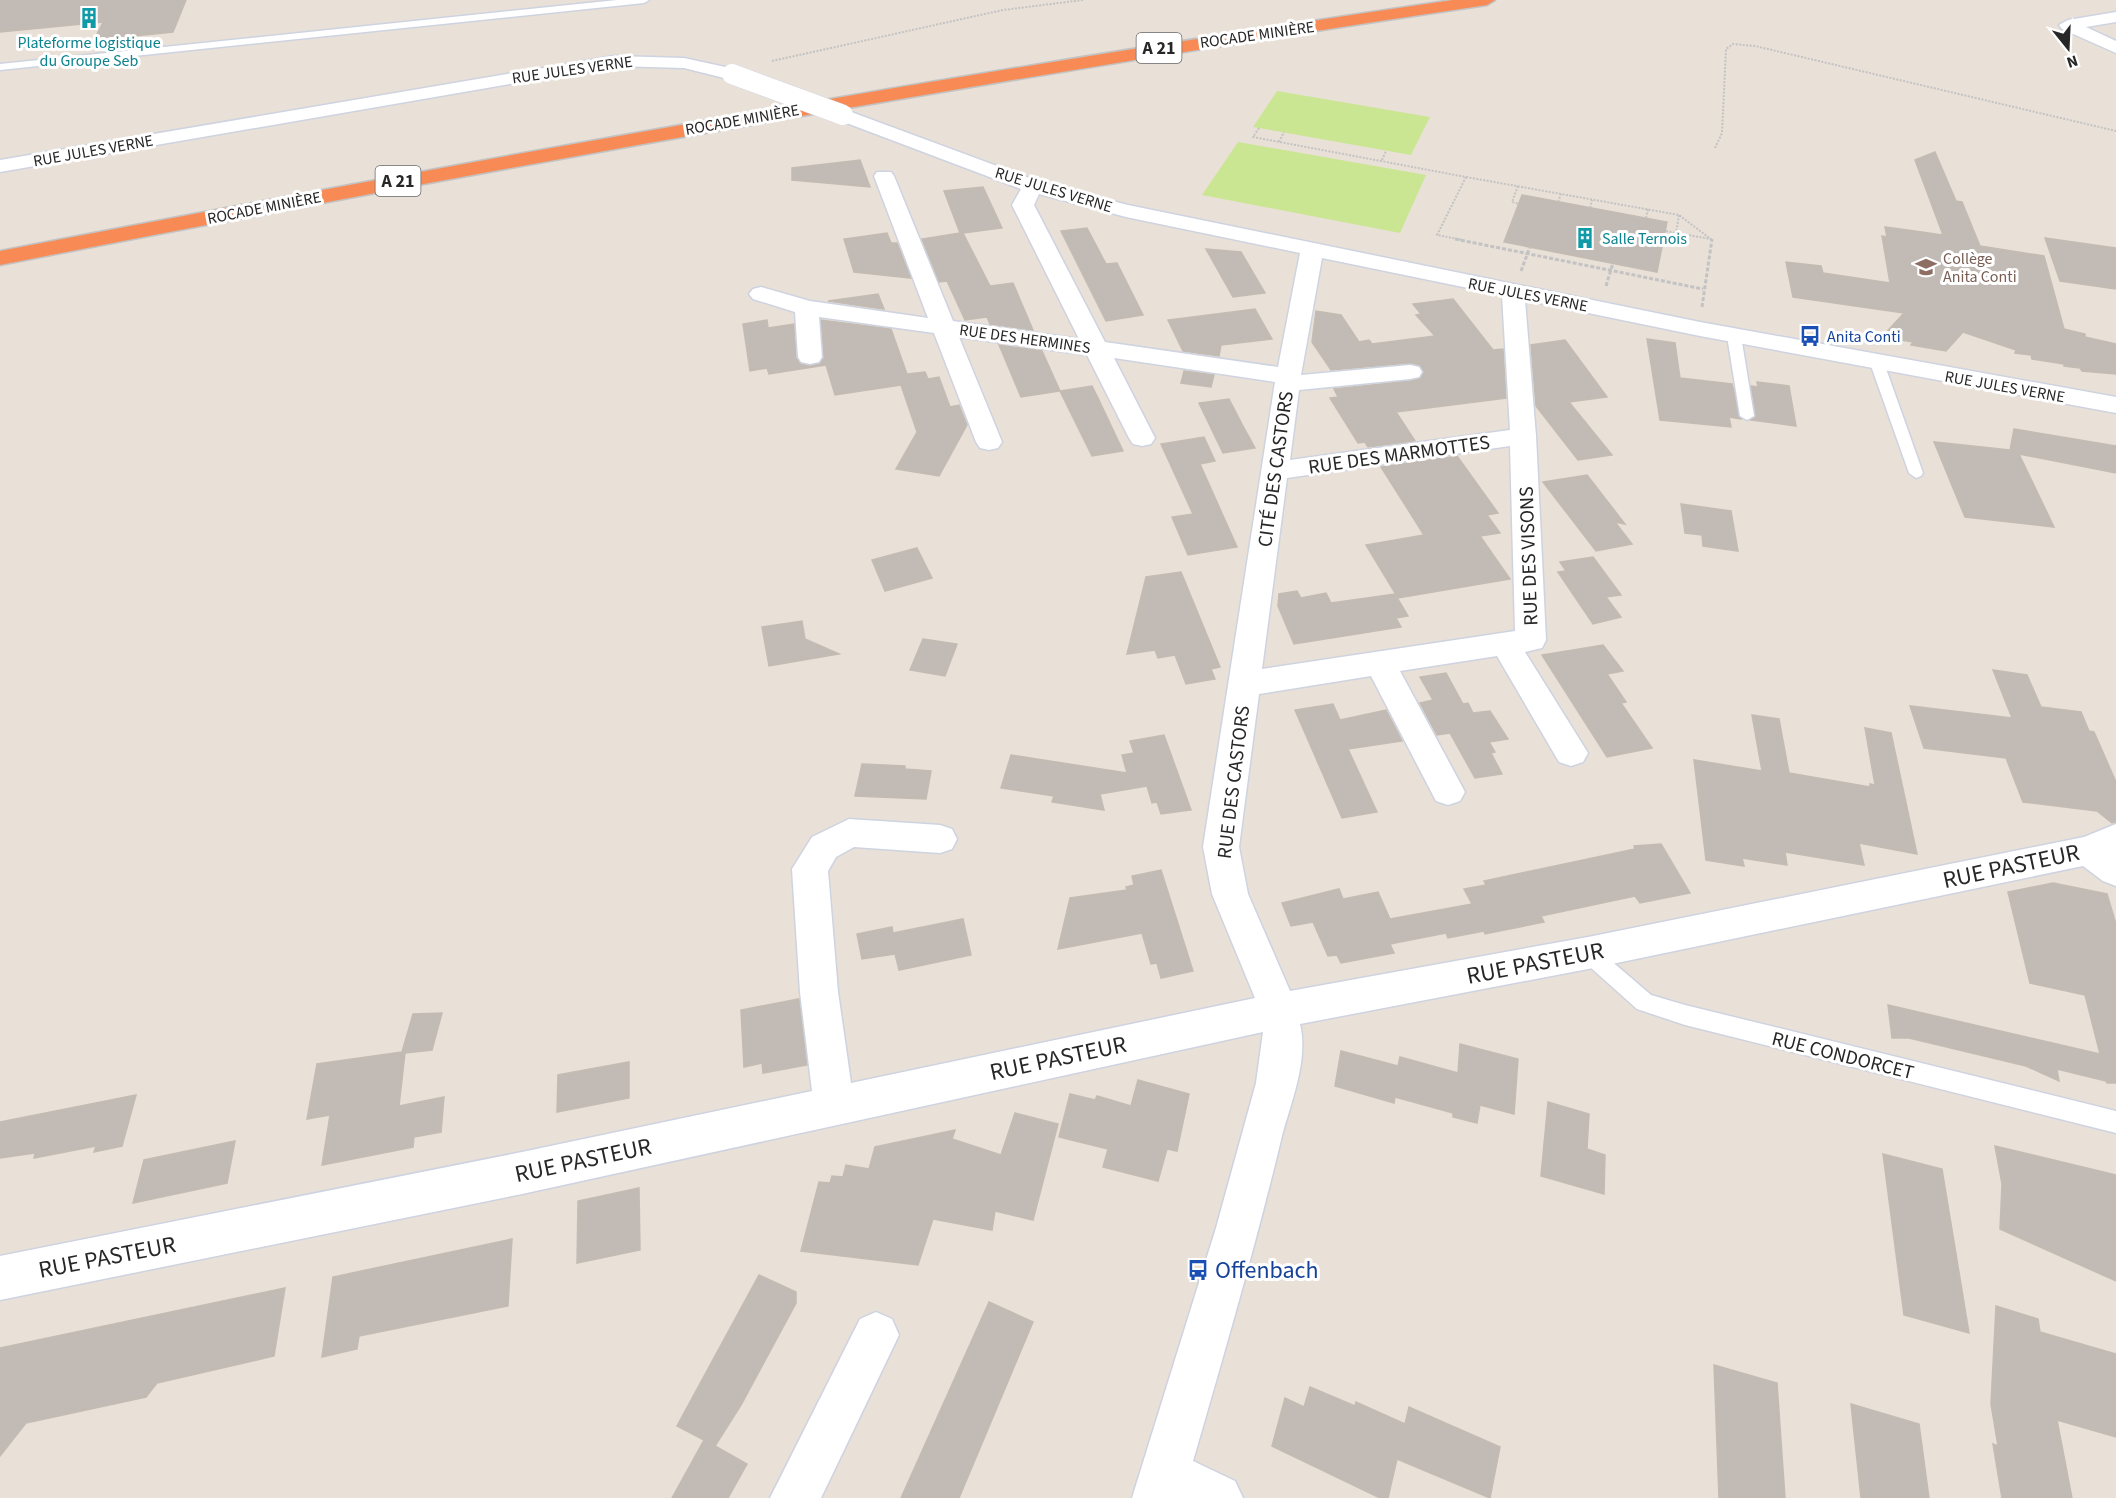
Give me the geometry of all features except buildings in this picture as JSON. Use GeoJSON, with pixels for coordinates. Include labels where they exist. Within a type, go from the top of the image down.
{"type":"FeatureCollection","features":[{"type":"Feature","properties":{"kind":"highway","name":"ROCADE MINIÈRE"},"geometry":{"type":"LineString","coordinates":[[0,241],[209,200],[819,93],[1126,41],[1412,0]]}},
{"type":"Feature","properties":{"kind":"highway","name":"ROCADE MINIÈRE"},"geometry":{"type":"LineString","coordinates":[[0,258],[562,150],[1135,52],[1487,0]]}},
{"type":"Feature","properties":{"kind":"street"},"geometry":{"type":"LineString","coordinates":[[2116,17],[2068,24],[2116,48]]}},
{"type":"Feature","properties":{"kind":"street","name":"RUE JULES VERNE"},"geometry":{"type":"LineString","coordinates":[[0,166],[614,61],[684,63],[732,74],[1033,186],[1126,211],[1734,336],[2116,405]]}},
{"type":"Feature","properties":{"kind":"street"},"geometry":{"type":"LineString","coordinates":[[884,176],[989,442]]}},
{"type":"Feature","properties":{"kind":"street"},"geometry":{"type":"LineString","coordinates":[[1033,186],[1023,205],[1142,438]]}},
{"type":"Feature","properties":{"kind":"street","name":"CITÉ DES CASTORS"},"geometry":{"type":"LineString","coordinates":[[1245,687],[1288,379],[1312,251]]}},
{"type":"Feature","properties":{"kind":"street","name":"RUE DES VISONS"},"geometry":{"type":"LineString","coordinates":[[1245,687],[1262,681],[1531,640],[1523,436],[1513,291]]}},
{"type":"Feature","properties":{"kind":"street","name":"RUE DES HERMINES"},"geometry":{"type":"LineString","coordinates":[[761,294],[807,308],[1271,373],[1302,383],[1410,372]]}},
{"type":"Feature","properties":{"kind":"street"},"geometry":{"type":"LineString","coordinates":[[807,308],[810,357]]}},
{"type":"Feature","properties":{"kind":"street","name":"RUE DES MARMOTTES"},"geometry":{"type":"LineString","coordinates":[[1274,471],[1523,436]]}},
{"type":"Feature","properties":{"kind":"street"},"geometry":{"type":"LineString","coordinates":[[1505,644],[1571,753]]}},
{"type":"Feature","properties":{"kind":"street"},"geometry":{"type":"LineString","coordinates":[[1381,664],[1448,792]]}},
{"type":"Feature","properties":{"kind":"street","name":"RUE DES CASTORS"},"geometry":{"type":"LineString","coordinates":[[1161,1485],[1234,1247],[1276,1075],[1283,1032],[1277,1011],[1231,901],[1222,868],[1221,847],[1245,687]]}},
{"type":"Feature","properties":{"kind":"street"},"geometry":{"type":"LineString","coordinates":[[834,1105],[819,992],[810,869],[824,847],[849,833],[940,839]]}},
{"type":"Feature","properties":{"kind":"street","name":"RUE PASTEUR"},"geometry":{"type":"LineString","coordinates":[[0,1278],[522,1173],[1277,1011],[2107,853]]}},
{"type":"Feature","properties":{"kind":"street"},"geometry":{"type":"LineString","coordinates":[[795,1498],[876,1335]]}},
{"type":"Feature","properties":{"kind":"street"},"geometry":{"type":"LineString","coordinates":[[1161,1485],[1218,1498]]}},
{"type":"Feature","properties":{"kind":"lane"},"geometry":{"type":"LineString","coordinates":[[0,67],[644,0]]}},
{"type":"Feature","properties":{"kind":"lane"},"geometry":{"type":"LineString","coordinates":[[1734,336],[1747,416]]}},
{"type":"Feature","properties":{"kind":"lane"},"geometry":{"type":"LineString","coordinates":[[1877,363],[1916,472]]}},
{"type":"Feature","properties":{"kind":"lane","name":"RUE CONDORCET"},"geometry":{"type":"LineString","coordinates":[[1588,953],[1644,1002],[1654,1006],[2116,1122]]}},
{"type":"Feature","properties":{"kind":"path"},"geometry":{"type":"LineString","coordinates":[[732,74],[789,56],[1003,10],[1083,0]]}},
{"type":"Feature","properties":{"kind":"path"},"geometry":{"type":"LineString","coordinates":[[1715,148],[1722,133],[1726,49],[1733,44],[1755,46],[2116,131]]}},
{"type":"Feature","properties":{"kind":"path"},"geometry":{"type":"LineString","coordinates":[[1259,128],[1253,137],[1680,215],[1712,239]]}},
{"type":"Feature","properties":{"kind":"path"},"geometry":{"type":"LineString","coordinates":[[1279,142],[1284,132]]}},
{"type":"Feature","properties":{"kind":"path"},"geometry":{"type":"LineString","coordinates":[[1382,160],[1386,150]]}},
{"type":"Feature","properties":{"kind":"path"},"geometry":{"type":"LineString","coordinates":[[1466,177],[1437,235],[1703,289],[1712,239]]}},
{"type":"Feature","properties":{"kind":"path"},"geometry":{"type":"LineString","coordinates":[[1518,186],[1512,202],[1519,204]]}},
{"type":"Feature","properties":{"kind":"path"},"geometry":{"type":"LineString","coordinates":[[1558,202],[1561,194]]}},
{"type":"Feature","properties":{"kind":"path"},"geometry":{"type":"LineString","coordinates":[[1590,208],[1592,200]]}},
{"type":"Feature","properties":{"kind":"path"},"geometry":{"type":"LineString","coordinates":[[1646,218],[1648,209]]}},
{"type":"Feature","properties":{"kind":"path"},"geometry":{"type":"LineString","coordinates":[[1676,233],[1680,215]]}},
{"type":"Feature","properties":{"kind":"path"},"geometry":{"type":"LineString","coordinates":[[1665,231],[1712,239]]}},
{"type":"Feature","properties":{"kind":"green space"},"geometry":{"type":"Polygon","coordinates":[[[1277,91],[1430,117],[1411,155],[1253,127],[1277,91]]]}},
{"type":"Feature","properties":{"kind":"green space"},"geometry":{"type":"Polygon","coordinates":[[[1238,142],[1426,175],[1400,233],[1202,195],[1238,142]]]}},
{"type":"Feature","properties":{"kind":"place","name":"Plateforme logistique du Groupe Seb"},"geometry":{"type":"Point","coordinates":[89,18]}},
{"type":"Feature","properties":{"kind":"place","name":"Salle Ternois"},"geometry":{"type":"Point","coordinates":[1585,238]}},
{"type":"Feature","properties":{"kind":"place","name":"Collège Anita Conti"},"geometry":{"type":"Point","coordinates":[1926,267]}},
{"type":"Feature","properties":{"kind":"place","name":"Anita Conti"},"geometry":{"type":"Point","coordinates":[1810,336]}},
{"type":"Feature","properties":{"kind":"place","name":"Offenbach"},"geometry":{"type":"Point","coordinates":[1198,1270]}}]}
